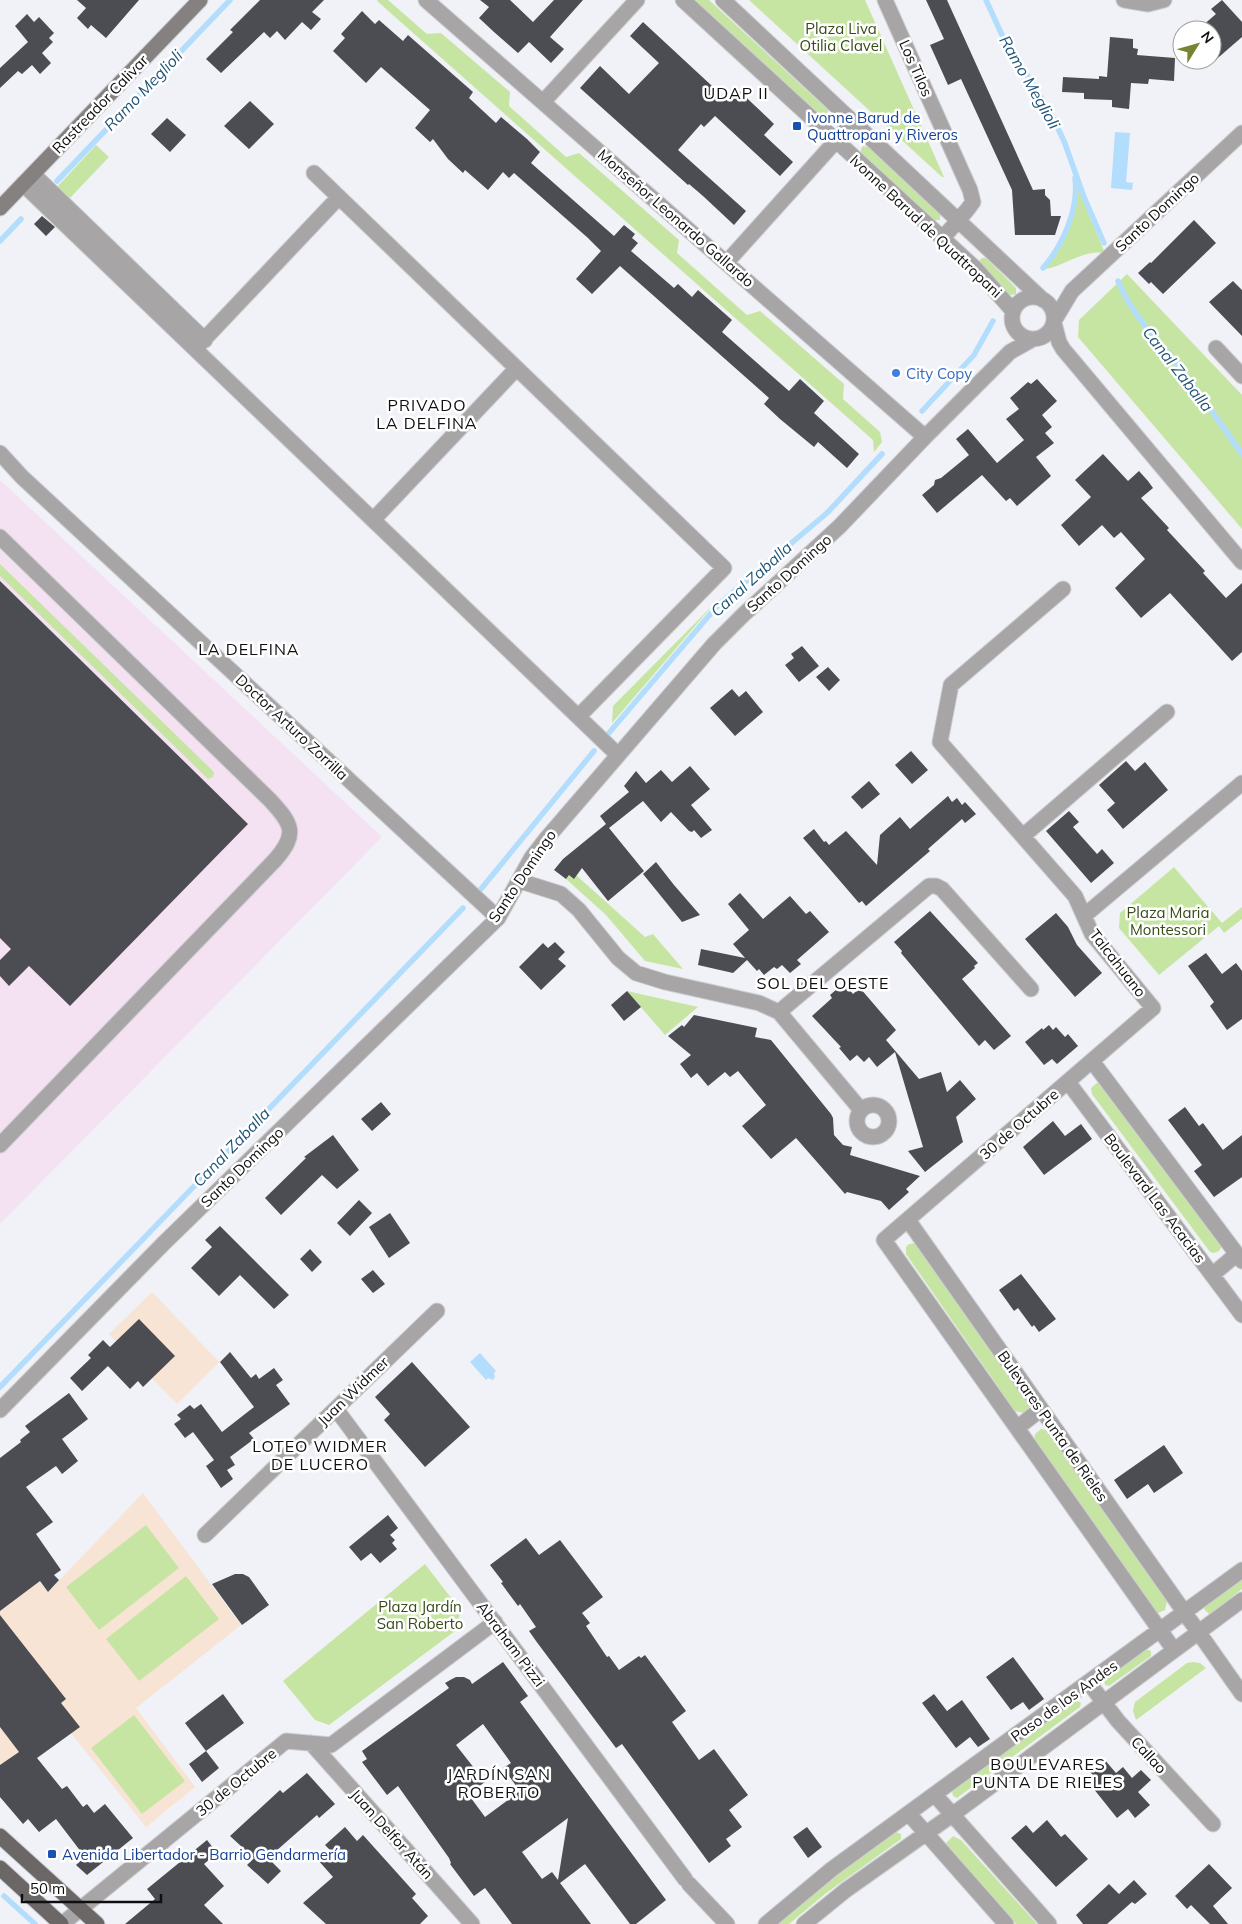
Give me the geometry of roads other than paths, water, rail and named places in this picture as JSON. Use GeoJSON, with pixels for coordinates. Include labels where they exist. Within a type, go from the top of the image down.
{"type":"FeatureCollection","features":[{"type":"Feature","properties":{"kind":"main road","name":"Rastreador Calivar"},"geometry":{"type":"LineString","coordinates":[[0,208],[200,0]]}},
{"type":"Feature","properties":{"kind":"main road"},"geometry":{"type":"LineString","coordinates":[[0,1836],[97,1924]]}},
{"type":"Feature","properties":{"kind":"main road"},"geometry":{"type":"LineString","coordinates":[[0,1868],[62,1924]]}},
{"type":"Feature","properties":{"kind":"street","name":"Monseñor Leonardo Gallardo"},"geometry":{"type":"LineString","coordinates":[[426,0],[925,437]]}},
{"type":"Feature","properties":{"kind":"street"},"geometry":{"type":"LineString","coordinates":[[543,102],[637,0]]}},
{"type":"Feature","properties":{"kind":"street","name":"Ivonne Barud de Quattropani"},"geometry":{"type":"LineString","coordinates":[[683,0],[989,282],[1013,317]]}},
{"type":"Feature","properties":{"kind":"street","name":"Ivonne Barud de Quattropani"},"geometry":{"type":"LineString","coordinates":[[722,0],[1044,300]]}},
{"type":"Feature","properties":{"kind":"street","name":"Los Tilos"},"geometry":{"type":"LineString","coordinates":[[886,0],[970,190],[973,202],[942,239]]}},
{"type":"Feature","properties":{"kind":"street"},"geometry":{"type":"LineString","coordinates":[[1124,0],[1148,4],[1164,0]]}},
{"type":"Feature","properties":{"kind":"street"},"geometry":{"type":"LineString","coordinates":[[726,262],[853,122]]}},
{"type":"Feature","properties":{"kind":"street","name":"Santo Domingo"},"geometry":{"type":"LineString","coordinates":[[1044,300],[1063,296],[1072,291],[1242,133]]}},
{"type":"Feature","properties":{"kind":"street"},"geometry":{"type":"LineString","coordinates":[[314,173],[724,568],[578,718]]}},
{"type":"Feature","properties":{"kind":"street"},"geometry":{"type":"LineString","coordinates":[[28,179],[200,345],[373,520],[617,754]]}},
{"type":"Feature","properties":{"kind":"street"},"geometry":{"type":"LineString","coordinates":[[200,345],[339,197]]}},
{"type":"Feature","properties":{"kind":"street","name":"Santo Domingo"},"geometry":{"type":"LineString","coordinates":[[1054,322],[1072,291]]}},
{"type":"Feature","properties":{"kind":"street"},"geometry":{"type":"LineString","coordinates":[[1010,352],[1013,317],[1020,301],[1025,298],[1044,300],[1052,310],[1059,342],[1063,349],[1242,562]]}},
{"type":"Feature","properties":{"kind":"street"},"geometry":{"type":"LineString","coordinates":[[1013,317],[1020,335],[1051,341],[1063,349]]}},
{"type":"Feature","properties":{"kind":"street"},"geometry":{"type":"LineString","coordinates":[[1037,339],[1051,330],[1054,322]]}},
{"type":"Feature","properties":{"kind":"street","name":"Santo Domingo"},"geometry":{"type":"LineString","coordinates":[[0,1410],[164,1243],[498,918],[532,857],[546,839],[617,754],[714,644],[840,526],[1010,352],[1037,339]]}},
{"type":"Feature","properties":{"kind":"street"},"geometry":{"type":"LineString","coordinates":[[1216,348],[1242,376]]}},
{"type":"Feature","properties":{"kind":"street"},"geometry":{"type":"LineString","coordinates":[[373,520],[516,369]]}},
{"type":"Feature","properties":{"kind":"street","name":"Doctor Arturo Zorrilla"},"geometry":{"type":"LineString","coordinates":[[0,453],[22,477],[498,918]]}},
{"type":"Feature","properties":{"kind":"street"},"geometry":{"type":"LineString","coordinates":[[0,537],[270,800],[286,817],[290,830],[288,843],[275,860],[0,1145]]}},
{"type":"Feature","properties":{"kind":"street","name":"Talcahuano"},"geometry":{"type":"LineString","coordinates":[[1063,589],[951,685],[940,742],[1075,896],[1092,934],[1153,1008]]}},
{"type":"Feature","properties":{"kind":"street"},"geometry":{"type":"LineString","coordinates":[[1023,836],[1167,712]]}},
{"type":"Feature","properties":{"kind":"street"},"geometry":{"type":"LineString","coordinates":[[1085,915],[1242,783]]}},
{"type":"Feature","properties":{"kind":"street"},"geometry":{"type":"LineString","coordinates":[[520,881],[561,894],[579,910],[618,958],[636,973],[665,982],[759,1003],[779,1012],[861,1110]]}},
{"type":"Feature","properties":{"kind":"street"},"geometry":{"type":"LineString","coordinates":[[779,1012],[929,886],[936,886],[942,889],[1031,989]]}},
{"type":"Feature","properties":{"kind":"street","name":"30 de Octubre"},"geometry":{"type":"LineString","coordinates":[[884,1240],[1153,1008]]}},
{"type":"Feature","properties":{"kind":"street"},"geometry":{"type":"LineString","coordinates":[[1092,1061],[1240,1258],[1212,1274]]}},
{"type":"Feature","properties":{"kind":"street","name":"Boulevard Las Acacias"},"geometry":{"type":"LineString","coordinates":[[1068,1082],[1242,1315]]}},
{"type":"Feature","properties":{"kind":"street","name":"Bulevares Punta de Rieles"},"geometry":{"type":"LineString","coordinates":[[908,1220],[1242,1694]]}},
{"type":"Feature","properties":{"kind":"street","name":"Bulevares Punta de Rieles"},"geometry":{"type":"LineString","coordinates":[[884,1240],[1174,1650]]}},
{"type":"Feature","properties":{"kind":"street","name":"Juan Widmer"},"geometry":{"type":"LineString","coordinates":[[205,1535],[437,1311]]}},
{"type":"Feature","properties":{"kind":"street","name":"Abraham Pizzi"},"geometry":{"type":"LineString","coordinates":[[336,1409],[687,1881],[727,1924]]}},
{"type":"Feature","properties":{"kind":"street"},"geometry":{"type":"LineString","coordinates":[[1018,1428],[1041,1409]]}},
{"type":"Feature","properties":{"kind":"street","name":"Paso de los Andes"},"geometry":{"type":"LineString","coordinates":[[766,1924],[832,1869],[1242,1570]]}},
{"type":"Feature","properties":{"kind":"street","name":"Paso de los Andes"},"geometry":{"type":"LineString","coordinates":[[804,1924],[846,1890],[952,1815],[1242,1600]]}},
{"type":"Feature","properties":{"kind":"street","name":"30 de Octubre"},"geometry":{"type":"LineString","coordinates":[[62,1924],[286,1741],[331,1745],[495,1622]]}},
{"type":"Feature","properties":{"kind":"street","name":"Callao"},"geometry":{"type":"LineString","coordinates":[[1089,1683],[1118,1721],[1213,1824]]}},
{"type":"Feature","properties":{"kind":"street","name":"Juan Delfor Atán"},"geometry":{"type":"LineString","coordinates":[[311,1743],[472,1924]]}},
{"type":"Feature","properties":{"kind":"street"},"geometry":{"type":"LineString","coordinates":[[935,1795],[1049,1924]]}},
{"type":"Feature","properties":{"kind":"street"},"geometry":{"type":"LineString","coordinates":[[908,1814],[1006,1924]]}},
{"type":"Feature","properties":{"kind":"water"},"geometry":{"type":"Polygon","coordinates":[[[1115,132],[1130,133],[1126,182],[1133,183],[1132,190],[1111,188],[1115,132]]]}},
{"type":"Feature","properties":{"kind":"water"},"geometry":{"type":"Polygon","coordinates":[[[480,1353],[496,1371],[493,1380],[488,1378],[486,1380],[470,1362],[480,1353]]]}},
{"type":"Feature","properties":{"kind":"waterway","name":"Ramo Meglioli"},"geometry":{"type":"LineString","coordinates":[[57,181],[230,0]]}},
{"type":"Feature","properties":{"kind":"waterway","name":"Ramo Meglioli"},"geometry":{"type":"LineString","coordinates":[[986,0],[1002,35],[1050,112],[1064,141],[1084,197],[1104,243]]}},
{"type":"Feature","properties":{"kind":"waterway","name":"Canal Zaballa"},"geometry":{"type":"LineString","coordinates":[[1043,268],[1057,249],[1068,226],[1076,190],[1075,178]]}},
{"type":"Feature","properties":{"kind":"waterway","name":"Ramo Meglioli"},"geometry":{"type":"LineString","coordinates":[[0,241],[21,219]]}},
{"type":"Feature","properties":{"kind":"waterway","name":"Canal Zaballa"},"geometry":{"type":"LineString","coordinates":[[1118,281],[1137,315],[1185,374],[1242,454]]}},
{"type":"Feature","properties":{"kind":"waterway","name":"Canal Zaballa"},"geometry":{"type":"LineString","coordinates":[[922,411],[974,355],[993,321]]}},
{"type":"Feature","properties":{"kind":"waterway","name":"Canal Zaballa"},"geometry":{"type":"LineString","coordinates":[[608,734],[718,605],[827,513],[882,454]]}},
{"type":"Feature","properties":{"kind":"waterway","name":"Canal Zaballa"},"geometry":{"type":"LineString","coordinates":[[481,889],[594,751]]}},
{"type":"Feature","properties":{"kind":"waterway","name":"Canal Zaballa"},"geometry":{"type":"LineString","coordinates":[[0,1387],[463,908]]}},
{"type":"Feature","properties":{"kind":"waterway"},"geometry":{"type":"LineString","coordinates":[[4,1896],[35,1924]]}},
{"type":"Feature","properties":{"kind":"place","name":"Ivonne Barud de Quattropani y Riveros"},"geometry":{"type":"Point","coordinates":[797,126]}},
{"type":"Feature","properties":{"kind":"place","name":"City Copy"},"geometry":{"type":"Point","coordinates":[896,373]}},
{"type":"Feature","properties":{"kind":"place","name":"Avenida Libertador - Barrio Gendarmería"},"geometry":{"type":"Point","coordinates":[52,1854]}},
{"type":"Feature","properties":{"kind":"district","name":"UDAP II"},"geometry":{"type":"Point","coordinates":[736,93]}},
{"type":"Feature","properties":{"kind":"district","name":"PRIVADO LA DELFINA"},"geometry":{"type":"Point","coordinates":[427,414]}},
{"type":"Feature","properties":{"kind":"district","name":"LA DELFINA"},"geometry":{"type":"Point","coordinates":[249,649]}},
{"type":"Feature","properties":{"kind":"district","name":"SOL DEL OESTE"},"geometry":{"type":"Point","coordinates":[823,983]}},
{"type":"Feature","properties":{"kind":"district","name":"LOTEO WIDMER DE LUCERO"},"geometry":{"type":"Point","coordinates":[320,1455]}},
{"type":"Feature","properties":{"kind":"district","name":"BOULEVARES PUNTA DE RIELES"},"geometry":{"type":"Point","coordinates":[1048,1773]}},
{"type":"Feature","properties":{"kind":"district","name":"JARDÍN SAN ROBERTO"},"geometry":{"type":"Point","coordinates":[499,1783]}},
{"type":"Feature","properties":{"kind":"park label","name":"Plaza Liva Otilia Clavel"},"geometry":{"type":"Point","coordinates":[841,36]}},
{"type":"Feature","properties":{"kind":"park label","name":"Plaza Maria Montessori"},"geometry":{"type":"Point","coordinates":[1168,920]}},
{"type":"Feature","properties":{"kind":"park label","name":"Plaza Jardín San Roberto"},"geometry":{"type":"Point","coordinates":[420,1614]}}]}
